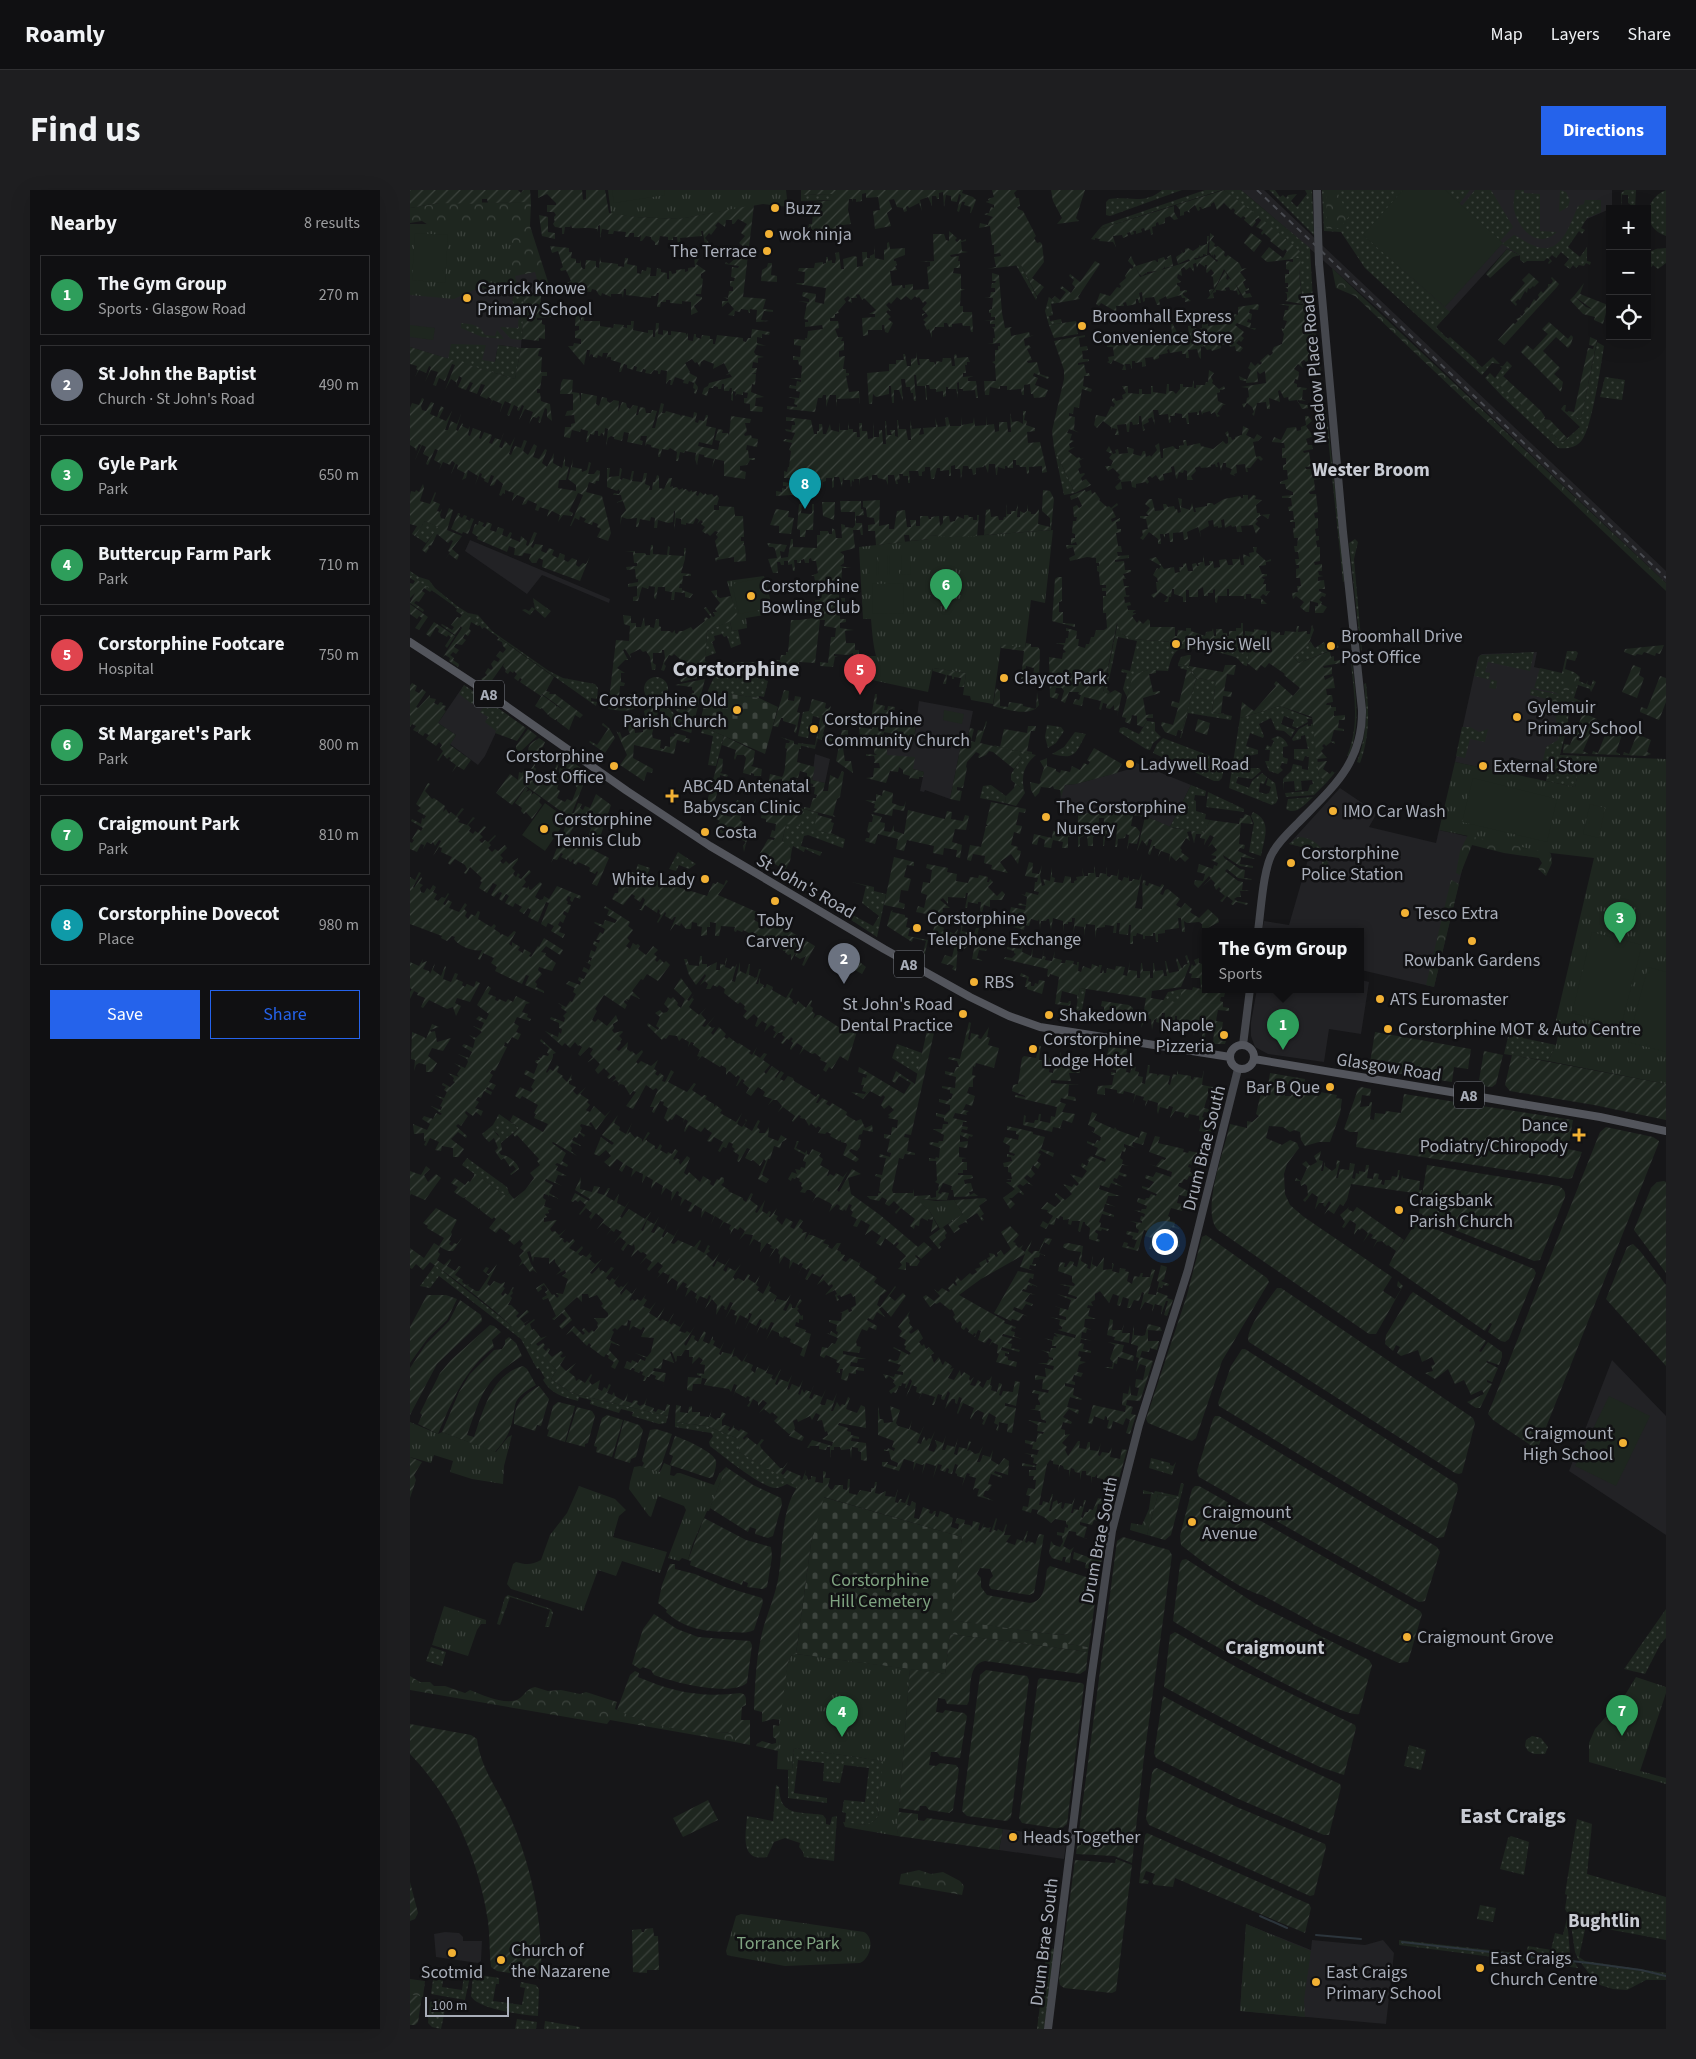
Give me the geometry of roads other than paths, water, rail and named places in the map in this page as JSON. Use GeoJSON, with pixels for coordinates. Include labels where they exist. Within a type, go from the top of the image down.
{"type":"FeatureCollection","features":[{"type":"Feature","properties":{"kind":"main road","name":"Meadow Place Road"},"geometry":{"type":"LineString","coordinates":[[1258,928],[1268,866],[1272,853],[1282,839],[1343,774],[1355,752],[1361,730],[1362,710],[1343,532],[1320,262],[1317,190]]}},
{"type":"Feature","properties":{"kind":"main road","name":"St John's Road"},"geometry":{"type":"LineString","coordinates":[[410,642],[482,689],[627,792],[710,846],[884,950],[970,997],[1036,1026],[1230,1057]]}},
{"type":"Feature","properties":{"kind":"main road"},"geometry":{"type":"LineString","coordinates":[[1243,1045],[1250,993]]}},
{"type":"Feature","properties":{"kind":"main road"},"geometry":{"type":"LineString","coordinates":[[1243,1045],[1251,1049],[1254,1060],[1250,1067],[1238,1069],[1233,1066],[1230,1057],[1232,1050],[1243,1045]]}},
{"type":"Feature","properties":{"kind":"main road","name":"Glasgow Road"},"geometry":{"type":"LineString","coordinates":[[1254,1060],[1600,1117],[1666,1130]]}},
{"type":"Feature","properties":{"kind":"main road","name":"Drum Brae South"},"geometry":{"type":"LineString","coordinates":[[1048,2029],[1091,1680],[1112,1531],[1139,1425],[1188,1270],[1238,1069]]}},
{"type":"Feature","properties":{"kind":"waterway"},"geometry":{"type":"LineString","coordinates":[[1260,1916],[1287,1928]]}},
{"type":"Feature","properties":{"kind":"waterway"},"geometry":{"type":"LineString","coordinates":[[1316,1935],[1361,1939]]}},
{"type":"Feature","properties":{"kind":"waterway"},"geometry":{"type":"LineString","coordinates":[[1402,1942],[1589,1963],[1641,1970],[1666,1976]]}},
{"type":"Feature","properties":{"kind":"railway"},"geometry":{"type":"LineString","coordinates":[[1257,190],[1666,578]]}},
{"type":"Feature","properties":{"kind":"place","name":"Buzz"},"geometry":{"type":"Point","coordinates":[775,208]}},
{"type":"Feature","properties":{"kind":"place","name":"wok ninja"},"geometry":{"type":"Point","coordinates":[769,234]}},
{"type":"Feature","properties":{"kind":"place","name":"The Terrace"},"geometry":{"type":"Point","coordinates":[767,251]}},
{"type":"Feature","properties":{"kind":"place","name":"Carrick Knowe Primary School"},"geometry":{"type":"Point","coordinates":[467,298]}},
{"type":"Feature","properties":{"kind":"place","name":"Broomhall Express Convenience Store"},"geometry":{"type":"Point","coordinates":[1082,326]}},
{"type":"Feature","properties":{"kind":"place","name":"Corstorphine Dovecot"},"geometry":{"type":"Point","coordinates":[805,509]}},
{"type":"Feature","properties":{"kind":"place","name":"Corstorphine Bowling Club"},"geometry":{"type":"Point","coordinates":[751,596]}},
{"type":"Feature","properties":{"kind":"place","name":"St Margaret's Park"},"geometry":{"type":"Point","coordinates":[946,610]}},
{"type":"Feature","properties":{"kind":"place","name":"Physic Well"},"geometry":{"type":"Point","coordinates":[1176,644]}},
{"type":"Feature","properties":{"kind":"place","name":"Broomhall Drive Post Office"},"geometry":{"type":"Point","coordinates":[1331,646]}},
{"type":"Feature","properties":{"kind":"place","name":"Claycot Park"},"geometry":{"type":"Point","coordinates":[1004,678]}},
{"type":"Feature","properties":{"kind":"place","name":"Corstorphine Footcare"},"geometry":{"type":"Point","coordinates":[860,695]}},
{"type":"Feature","properties":{"kind":"place","name":"Corstorphine Old Parish Church"},"geometry":{"type":"Point","coordinates":[737,710]}},
{"type":"Feature","properties":{"kind":"place","name":"Gylemuir Primary School"},"geometry":{"type":"Point","coordinates":[1517,717]}},
{"type":"Feature","properties":{"kind":"place","name":"Corstorphine Community Church"},"geometry":{"type":"Point","coordinates":[814,729]}},
{"type":"Feature","properties":{"kind":"place","name":"Ladywell Road"},"geometry":{"type":"Point","coordinates":[1130,764]}},
{"type":"Feature","properties":{"kind":"place","name":"Corstorphine Post Office"},"geometry":{"type":"Point","coordinates":[614,766]}},
{"type":"Feature","properties":{"kind":"place","name":"External Store"},"geometry":{"type":"Point","coordinates":[1483,766]}},
{"type":"Feature","properties":{"kind":"place","name":"ABC4D Antenatal Babyscan Clinic"},"geometry":{"type":"Point","coordinates":[672,796]}},
{"type":"Feature","properties":{"kind":"place","name":"IMO Car Wash"},"geometry":{"type":"Point","coordinates":[1333,811]}},
{"type":"Feature","properties":{"kind":"place","name":"The Corstorphine Nursery"},"geometry":{"type":"Point","coordinates":[1046,817]}},
{"type":"Feature","properties":{"kind":"place","name":"Corstorphine Tennis Club"},"geometry":{"type":"Point","coordinates":[544,829]}},
{"type":"Feature","properties":{"kind":"place","name":"Costa"},"geometry":{"type":"Point","coordinates":[705,832]}},
{"type":"Feature","properties":{"kind":"place","name":"Corstorphine Police Station"},"geometry":{"type":"Point","coordinates":[1291,863]}},
{"type":"Feature","properties":{"kind":"place","name":"White Lady"},"geometry":{"type":"Point","coordinates":[705,879]}},
{"type":"Feature","properties":{"kind":"place","name":"Toby Carvery"},"geometry":{"type":"Point","coordinates":[775,901]}},
{"type":"Feature","properties":{"kind":"place","name":"Tesco Extra"},"geometry":{"type":"Point","coordinates":[1405,913]}},
{"type":"Feature","properties":{"kind":"place","name":"Corstorphine Telephone Exchange"},"geometry":{"type":"Point","coordinates":[917,928]}},
{"type":"Feature","properties":{"kind":"place","name":"Rowbank Gardens"},"geometry":{"type":"Point","coordinates":[1472,941]}},
{"type":"Feature","properties":{"kind":"place","name":"Gyle Park"},"geometry":{"type":"Point","coordinates":[1620,943]}},
{"type":"Feature","properties":{"kind":"place","name":"RBS"},"geometry":{"type":"Point","coordinates":[974,982]}},
{"type":"Feature","properties":{"kind":"place","name":"St John the Baptist"},"geometry":{"type":"Point","coordinates":[844,984]}},
{"type":"Feature","properties":{"kind":"place","name":"ATS Euromaster"},"geometry":{"type":"Point","coordinates":[1380,999]}},
{"type":"Feature","properties":{"kind":"place","name":"St John's Road Dental Practice"},"geometry":{"type":"Point","coordinates":[963,1014]}},
{"type":"Feature","properties":{"kind":"place","name":"Shakedown"},"geometry":{"type":"Point","coordinates":[1049,1015]}},
{"type":"Feature","properties":{"kind":"place","name":"Corstorphine MOT & Auto Centre"},"geometry":{"type":"Point","coordinates":[1388,1029]}},
{"type":"Feature","properties":{"kind":"place","name":"Napole Pizzeria"},"geometry":{"type":"Point","coordinates":[1224,1035]}},
{"type":"Feature","properties":{"kind":"place","name":"Corstorphine Lodge Hotel"},"geometry":{"type":"Point","coordinates":[1033,1049]}},
{"type":"Feature","properties":{"kind":"place","name":"The Gym Group"},"geometry":{"type":"Point","coordinates":[1283,1050]}},
{"type":"Feature","properties":{"kind":"place","name":"Bar B Que"},"geometry":{"type":"Point","coordinates":[1330,1087]}},
{"type":"Feature","properties":{"kind":"place","name":"Dance Podiatry/Chiropody"},"geometry":{"type":"Point","coordinates":[1579,1135]}},
{"type":"Feature","properties":{"kind":"place","name":"Craigsbank Parish Church"},"geometry":{"type":"Point","coordinates":[1399,1210]}},
{"type":"Feature","properties":{"kind":"place","name":"Craigmount High School"},"geometry":{"type":"Point","coordinates":[1623,1443]}},
{"type":"Feature","properties":{"kind":"place","name":"Craigmount Avenue"},"geometry":{"type":"Point","coordinates":[1192,1522]}},
{"type":"Feature","properties":{"kind":"place","name":"Craigmount Grove"},"geometry":{"type":"Point","coordinates":[1407,1637]}},
{"type":"Feature","properties":{"kind":"place","name":"Craigmount Park"},"geometry":{"type":"Point","coordinates":[1622,1736]}},
{"type":"Feature","properties":{"kind":"place","name":"Buttercup Farm Park"},"geometry":{"type":"Point","coordinates":[842,1737]}},
{"type":"Feature","properties":{"kind":"place","name":"Heads Together"},"geometry":{"type":"Point","coordinates":[1013,1837]}},
{"type":"Feature","properties":{"kind":"place","name":"Scotmid"},"geometry":{"type":"Point","coordinates":[452,1953]}},
{"type":"Feature","properties":{"kind":"place","name":"Church of the Nazarene"},"geometry":{"type":"Point","coordinates":[501,1960]}},
{"type":"Feature","properties":{"kind":"place","name":"East Craigs Church Centre"},"geometry":{"type":"Point","coordinates":[1480,1968]}},
{"type":"Feature","properties":{"kind":"place","name":"East Craigs Primary School"},"geometry":{"type":"Point","coordinates":[1316,1982]}},
{"type":"Feature","properties":{"kind":"district","name":"Wester Broom"},"geometry":{"type":"Point","coordinates":[1371,469]}},
{"type":"Feature","properties":{"kind":"district","name":"Corstorphine"},"geometry":{"type":"Point","coordinates":[736,668]}},
{"type":"Feature","properties":{"kind":"district","name":"Craigmount"},"geometry":{"type":"Point","coordinates":[1275,1647]}},
{"type":"Feature","properties":{"kind":"district","name":"East Craigs"},"geometry":{"type":"Point","coordinates":[1513,1815]}},
{"type":"Feature","properties":{"kind":"district","name":"Bughtlin"},"geometry":{"type":"Point","coordinates":[1604,1920]}},
{"type":"Feature","properties":{"kind":"park label","name":"Corstorphine Hill Cemetery"},"geometry":{"type":"Point","coordinates":[880,1590]}},
{"type":"Feature","properties":{"kind":"park label","name":"Torrance Park"},"geometry":{"type":"Point","coordinates":[788,1943]}}]}
